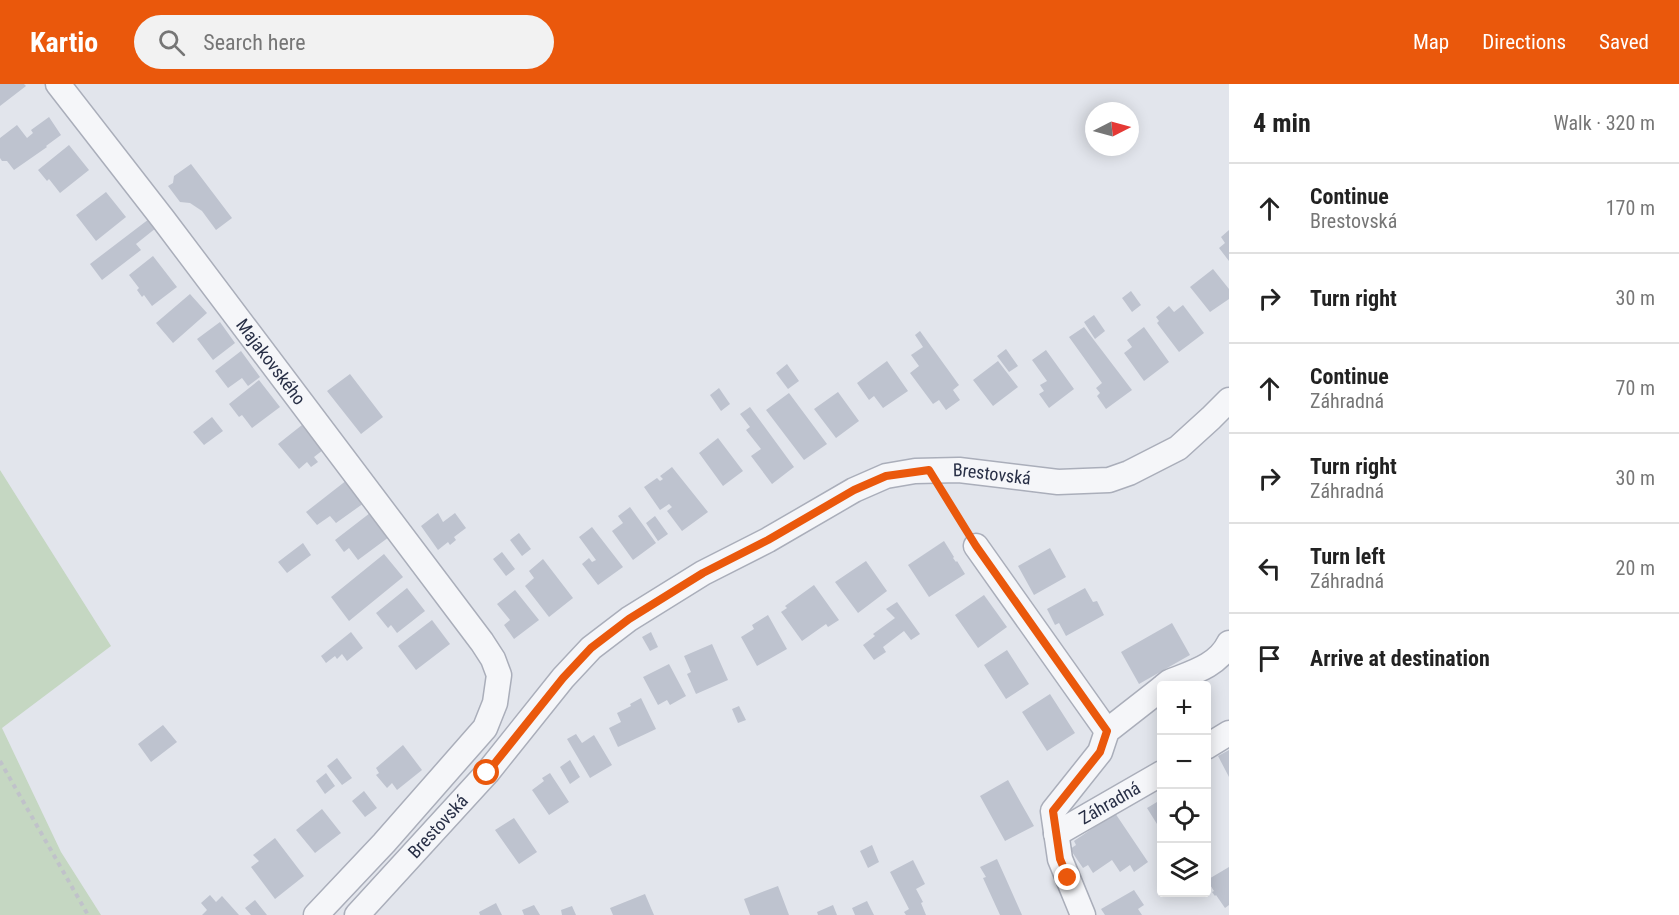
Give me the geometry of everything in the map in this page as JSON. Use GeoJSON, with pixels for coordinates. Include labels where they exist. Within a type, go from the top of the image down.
{"type":"FeatureCollection","features":[{"type":"Feature","properties":{"kind":"street","name":"Majakovského"},"geometry":{"type":"LineString","coordinates":[[58,84],[163,219],[482,642]]}},
{"type":"Feature","properties":{"kind":"street","name":"Brestovská"},"geometry":{"type":"LineString","coordinates":[[357,915],[487,773],[563,678],[591,648],[629,619],[703,573],[854,490],[886,476],[929,470],[959,470],[1058,482],[1109,480],[1145,466],[1178,448],[1229,400]]}},
{"type":"Feature","properties":{"kind":"street"},"geometry":{"type":"LineString","coordinates":[[976,546],[1107,731]]}},
{"type":"Feature","properties":{"kind":"street","name":"Brestovská"},"geometry":{"type":"LineString","coordinates":[[316,915],[384,843],[485,728],[495,703],[499,675],[493,659],[482,642]]}},
{"type":"Feature","properties":{"kind":"street","name":"Záhradná"},"geometry":{"type":"LineString","coordinates":[[1171,681],[1206,667],[1227,648],[1229,643]]}},
{"type":"Feature","properties":{"kind":"street","name":"Záhradná"},"geometry":{"type":"LineString","coordinates":[[1083,915],[1060,859],[1053,811],[1100,752],[1107,731],[1157,692]]}},
{"type":"Feature","properties":{"kind":"street"},"geometry":{"type":"LineString","coordinates":[[1211,744],[1229,733]]}},
{"type":"Feature","properties":{"kind":"street","name":"Záhradná"},"geometry":{"type":"LineString","coordinates":[[1056,834],[1157,775]]}},
{"type":"Feature","properties":{"kind":"path"},"geometry":{"type":"LineString","coordinates":[[929,470],[976,546]]}},
{"type":"Feature","properties":{"kind":"path"},"geometry":{"type":"LineString","coordinates":[[0,761],[88,915]]}},
{"type":"Feature","properties":{"kind":"green space"},"geometry":{"type":"Polygon","coordinates":[[[0,470],[111,646],[2,728],[61,852],[101,915],[0,915],[0,470]]]}},
{"type":"Feature","properties":{"kind":"building"},"geometry":{"type":"Polygon","coordinates":[[[0,84],[24,84],[26,86],[0,106],[0,84]]]}},
{"type":"Feature","properties":{"kind":"building"},"geometry":{"type":"Polygon","coordinates":[[[49,117],[61,135],[14,170],[7,161],[2,161],[0,138],[17,125],[27,138],[33,133],[31,130],[49,117]]]}},
{"type":"Feature","properties":{"kind":"building"},"geometry":{"type":"Polygon","coordinates":[[[69,145],[89,170],[60,193],[38,170],[69,145]]]}},
{"type":"Feature","properties":{"kind":"building"},"geometry":{"type":"Polygon","coordinates":[[[191,164],[232,218],[216,230],[202,211],[190,203],[180,202],[168,186],[173,183],[174,176],[191,164]]]}},
{"type":"Feature","properties":{"kind":"building"},"geometry":{"type":"Polygon","coordinates":[[[106,192],[126,217],[96,241],[76,215],[106,192]]]}},
{"type":"Feature","properties":{"kind":"building"},"geometry":{"type":"Polygon","coordinates":[[[149,219],[156,228],[136,244],[141,250],[102,280],[90,264],[149,219]]]}},
{"type":"Feature","properties":{"kind":"building"},"geometry":{"type":"Polygon","coordinates":[[[1229,230],[1229,261],[1219,248],[1225,243],[1221,237],[1229,230]]]}},
{"type":"Feature","properties":{"kind":"building"},"geometry":{"type":"Polygon","coordinates":[[[153,256],[177,287],[152,306],[144,295],[142,297],[137,290],[139,288],[129,275],[153,256]]]}},
{"type":"Feature","properties":{"kind":"building"},"geometry":{"type":"Polygon","coordinates":[[[1213,269],[1229,289],[1229,299],[1210,312],[1190,287],[1213,269]]]}},
{"type":"Feature","properties":{"kind":"building"},"geometry":{"type":"Polygon","coordinates":[[[1131,291],[1141,305],[1132,312],[1122,298],[1131,291]]]}},
{"type":"Feature","properties":{"kind":"building"},"geometry":{"type":"Polygon","coordinates":[[[190,294],[207,313],[173,343],[156,323],[190,294]]]}},
{"type":"Feature","properties":{"kind":"building"},"geometry":{"type":"Polygon","coordinates":[[[1183,305],[1204,333],[1179,352],[1157,323],[1159,321],[1156,317],[1169,306],[1174,312],[1183,305]]]}},
{"type":"Feature","properties":{"kind":"building"},"geometry":{"type":"Polygon","coordinates":[[[1094,315],[1105,331],[1095,339],[1084,322],[1094,315]]]}},
{"type":"Feature","properties":{"kind":"building"},"geometry":{"type":"Polygon","coordinates":[[[220,322],[235,343],[213,360],[197,339],[220,322]]]}},
{"type":"Feature","properties":{"kind":"building"},"geometry":{"type":"Polygon","coordinates":[[[1084,327],[1132,390],[1106,409],[1097,396],[1100,393],[1096,388],[1102,383],[1069,337],[1084,327]]]}},
{"type":"Feature","properties":{"kind":"building"},"geometry":{"type":"Polygon","coordinates":[[[1144,327],[1169,362],[1144,381],[1124,353],[1132,347],[1127,340],[1144,327]]]}},
{"type":"Feature","properties":{"kind":"building"},"geometry":{"type":"Polygon","coordinates":[[[920,331],[959,385],[953,390],[960,400],[946,410],[939,400],[933,404],[910,373],[919,366],[911,355],[923,347],[915,335],[920,331]]]}},
{"type":"Feature","properties":{"kind":"building"},"geometry":{"type":"Polygon","coordinates":[[[1006,349],[1018,366],[1009,372],[997,356],[1006,349]]]}},
{"type":"Feature","properties":{"kind":"building"},"geometry":{"type":"Polygon","coordinates":[[[1046,350],[1074,389],[1049,408],[1039,394],[1044,391],[1040,385],[1047,381],[1032,360],[1046,350]]]}},
{"type":"Feature","properties":{"kind":"building"},"geometry":{"type":"Polygon","coordinates":[[[241,351],[260,377],[248,386],[242,378],[228,388],[215,371],[241,351]]]}},
{"type":"Feature","properties":{"kind":"building"},"geometry":{"type":"Polygon","coordinates":[[[887,361],[908,391],[883,408],[874,396],[869,400],[857,383],[887,361]]]}},
{"type":"Feature","properties":{"kind":"building"},"geometry":{"type":"Polygon","coordinates":[[[998,361],[1018,387],[993,406],[973,380],[998,361]]]}},
{"type":"Feature","properties":{"kind":"building"},"geometry":{"type":"Polygon","coordinates":[[[787,364],[799,381],[788,389],[776,373],[787,364]]]}},
{"type":"Feature","properties":{"kind":"building"},"geometry":{"type":"Polygon","coordinates":[[[350,374],[383,417],[361,434],[327,391],[350,374]]]}},
{"type":"Feature","properties":{"kind":"building"},"geometry":{"type":"Polygon","coordinates":[[[259,380],[280,407],[252,428],[229,404],[259,380]]]}},
{"type":"Feature","properties":{"kind":"building"},"geometry":{"type":"Polygon","coordinates":[[[719,388],[730,404],[721,411],[710,395],[719,388]]]}},
{"type":"Feature","properties":{"kind":"building"},"geometry":{"type":"Polygon","coordinates":[[[838,392],[859,421],[836,438],[814,409],[838,392]]]}},
{"type":"Feature","properties":{"kind":"building"},"geometry":{"type":"Polygon","coordinates":[[[789,393],[827,444],[804,460],[766,410],[789,393]]]}},
{"type":"Feature","properties":{"kind":"building"},"geometry":{"type":"Polygon","coordinates":[[[750,407],[794,467],[772,484],[751,456],[761,449],[746,430],[750,427],[740,414],[750,407]]]}},
{"type":"Feature","properties":{"kind":"building"},"geometry":{"type":"Polygon","coordinates":[[[212,417],[223,431],[204,445],[193,432],[212,417]]]}},
{"type":"Feature","properties":{"kind":"building"},"geometry":{"type":"Polygon","coordinates":[[[302,425],[323,450],[314,457],[318,462],[311,467],[307,462],[299,469],[278,444],[302,425]]]}},
{"type":"Feature","properties":{"kind":"building"},"geometry":{"type":"Polygon","coordinates":[[[718,438],[743,471],[723,486],[699,453],[718,438]]]}},
{"type":"Feature","properties":{"kind":"building"},"geometry":{"type":"Polygon","coordinates":[[[672,467],[708,512],[682,531],[667,511],[672,507],[669,504],[660,510],[644,487],[657,478],[660,481],[663,479],[660,476],[672,467]]]}},
{"type":"Feature","properties":{"kind":"building"},"geometry":{"type":"Polygon","coordinates":[[[347,480],[364,503],[336,523],[330,516],[317,525],[306,512],[347,480]]]}},
{"type":"Feature","properties":{"kind":"building"},"geometry":{"type":"Polygon","coordinates":[[[630,507],[656,543],[633,560],[612,531],[623,523],[618,516],[630,507]]]}},
{"type":"Feature","properties":{"kind":"building"},"geometry":{"type":"Polygon","coordinates":[[[370,513],[389,537],[358,560],[349,548],[344,552],[335,540],[370,513]]]}},
{"type":"Feature","properties":{"kind":"building"},"geometry":{"type":"Polygon","coordinates":[[[438,513],[443,522],[455,513],[466,528],[454,537],[456,540],[450,545],[448,542],[438,550],[421,526],[438,513]]]}},
{"type":"Feature","properties":{"kind":"building"},"geometry":{"type":"Polygon","coordinates":[[[655,516],[668,534],[658,541],[646,523],[655,516]]]}},
{"type":"Feature","properties":{"kind":"building"},"geometry":{"type":"Polygon","coordinates":[[[592,527],[623,567],[598,585],[582,564],[589,558],[592,562],[596,560],[579,537],[592,527]]]}},
{"type":"Feature","properties":{"kind":"building"},"geometry":{"type":"Polygon","coordinates":[[[519,533],[531,549],[522,556],[510,540],[519,533]]]}},
{"type":"Feature","properties":{"kind":"building"},"geometry":{"type":"Polygon","coordinates":[[[944,541],[965,574],[929,597],[908,565],[944,541]]]}},
{"type":"Feature","properties":{"kind":"building"},"geometry":{"type":"Polygon","coordinates":[[[303,543],[311,555],[287,573],[278,562],[303,543]]]}},
{"type":"Feature","properties":{"kind":"building"},"geometry":{"type":"Polygon","coordinates":[[[1050,548],[1066,577],[1034,595],[1018,566],[1050,548]]]}},
{"type":"Feature","properties":{"kind":"building"},"geometry":{"type":"Polygon","coordinates":[[[502,552],[515,569],[506,576],[493,559],[502,552]]]}},
{"type":"Feature","properties":{"kind":"building"},"geometry":{"type":"Polygon","coordinates":[[[384,554],[403,577],[349,621],[331,597],[384,554]]]}},
{"type":"Feature","properties":{"kind":"building"},"geometry":{"type":"Polygon","coordinates":[[[543,559],[573,598],[549,617],[525,586],[534,578],[529,571],[543,559]]]}},
{"type":"Feature","properties":{"kind":"building"},"geometry":{"type":"Polygon","coordinates":[[[866,561],[887,591],[858,613],[835,582],[866,561]]]}},
{"type":"Feature","properties":{"kind":"building"},"geometry":{"type":"Polygon","coordinates":[[[814,585],[839,620],[828,627],[826,624],[802,641],[781,612],[787,608],[785,606],[814,585]]]}},
{"type":"Feature","properties":{"kind":"building"},"geometry":{"type":"Polygon","coordinates":[[[407,588],[425,611],[397,633],[391,625],[388,628],[376,613],[407,588]]]}},
{"type":"Feature","properties":{"kind":"building"},"geometry":{"type":"Polygon","coordinates":[[[1085,588],[1093,602],[1097,601],[1104,615],[1066,636],[1059,623],[1055,625],[1047,609],[1085,588]]]}},
{"type":"Feature","properties":{"kind":"building"},"geometry":{"type":"Polygon","coordinates":[[[515,590],[539,620],[514,639],[504,625],[510,620],[497,604],[515,590]]]}},
{"type":"Feature","properties":{"kind":"building"},"geometry":{"type":"Polygon","coordinates":[[[984,595],[1007,627],[978,648],[955,615],[984,595]]]}},
{"type":"Feature","properties":{"kind":"building"},"geometry":{"type":"Polygon","coordinates":[[[897,602],[920,634],[911,640],[904,631],[883,647],[886,652],[874,660],[863,645],[875,636],[873,634],[895,618],[886,609],[897,602]]]}},
{"type":"Feature","properties":{"kind":"building"},"geometry":{"type":"Polygon","coordinates":[[[768,615],[787,649],[757,666],[741,637],[754,629],[752,625],[768,615]]]}},
{"type":"Feature","properties":{"kind":"building"},"geometry":{"type":"Polygon","coordinates":[[[432,620],[450,644],[416,670],[398,646],[432,620]]]}},
{"type":"Feature","properties":{"kind":"building"},"geometry":{"type":"Polygon","coordinates":[[[1172,623],[1190,655],[1139,684],[1121,652],[1172,623]]]}},
{"type":"Feature","properties":{"kind":"building"},"geometry":{"type":"Polygon","coordinates":[[[351,632],[363,648],[347,661],[342,654],[337,659],[335,656],[326,663],[321,656],[351,632]]]}},
{"type":"Feature","properties":{"kind":"building"},"geometry":{"type":"Polygon","coordinates":[[[651,632],[658,647],[650,651],[642,637],[651,632]]]}},
{"type":"Feature","properties":{"kind":"building"},"geometry":{"type":"Polygon","coordinates":[[[712,644],[728,680],[696,694],[687,674],[691,672],[684,656],[712,644]]]}},
{"type":"Feature","properties":{"kind":"building"},"geometry":{"type":"Polygon","coordinates":[[[1007,650],[1029,684],[1006,699],[984,665],[1007,650]]]}},
{"type":"Feature","properties":{"kind":"building"},"geometry":{"type":"Polygon","coordinates":[[[669,664],[686,696],[670,705],[667,700],[658,705],[643,677],[669,664]]]}},
{"type":"Feature","properties":{"kind":"building"},"geometry":{"type":"Polygon","coordinates":[[[1050,694],[1075,733],[1047,751],[1022,712],[1050,694]]]}},
{"type":"Feature","properties":{"kind":"building"},"geometry":{"type":"Polygon","coordinates":[[[641,698],[656,729],[618,747],[609,728],[621,722],[617,713],[641,698]]]}},
{"type":"Feature","properties":{"kind":"building"},"geometry":{"type":"Polygon","coordinates":[[[739,706],[746,720],[738,723],[732,709],[739,706]]]}},
{"type":"Feature","properties":{"kind":"building"},"geometry":{"type":"Polygon","coordinates":[[[163,725],[177,742],[151,762],[138,744],[163,725]]]}},
{"type":"Feature","properties":{"kind":"building"},"geometry":{"type":"Polygon","coordinates":[[[576,734],[582,743],[594,735],[612,765],[590,778],[567,739],[576,734]]]}},
{"type":"Feature","properties":{"kind":"building"},"geometry":{"type":"Polygon","coordinates":[[[403,745],[422,770],[397,790],[392,783],[387,788],[376,775],[379,773],[376,768],[403,745]]]}},
{"type":"Feature","properties":{"kind":"building"},"geometry":{"type":"Polygon","coordinates":[[[1229,750],[1229,777],[1218,756],[1229,750]]]}},
{"type":"Feature","properties":{"kind":"building"},"geometry":{"type":"Polygon","coordinates":[[[337,758],[352,778],[342,785],[327,766],[337,758]]]}},
{"type":"Feature","properties":{"kind":"building"},"geometry":{"type":"Polygon","coordinates":[[[570,760],[580,777],[570,784],[560,767],[570,760]]]}},
{"type":"Feature","properties":{"kind":"building"},"geometry":{"type":"Polygon","coordinates":[[[326,773],[335,786],[325,794],[316,781],[326,773]]]}},
{"type":"Feature","properties":{"kind":"building"},"geometry":{"type":"Polygon","coordinates":[[[550,773],[569,802],[549,815],[532,790],[544,781],[542,778],[550,773]]]}},
{"type":"Feature","properties":{"kind":"building"},"geometry":{"type":"Polygon","coordinates":[[[1008,780],[1034,826],[1005,841],[980,796],[1008,780]]]}},
{"type":"Feature","properties":{"kind":"building"},"geometry":{"type":"Polygon","coordinates":[[[364,791],[377,808],[365,817],[352,801],[364,791]]]}},
{"type":"Feature","properties":{"kind":"building"},"geometry":{"type":"Polygon","coordinates":[[[1157,802],[1157,824],[1147,808],[1157,802]]]}},
{"type":"Feature","properties":{"kind":"building"},"geometry":{"type":"Polygon","coordinates":[[[322,809],[341,833],[315,853],[296,830],[322,809]]]}},
{"type":"Feature","properties":{"kind":"building"},"geometry":{"type":"Polygon","coordinates":[[[1115,813],[1148,862],[1134,872],[1130,865],[1120,872],[1112,860],[1093,873],[1088,865],[1083,868],[1070,849],[1076,845],[1074,841],[1115,813]]]}},
{"type":"Feature","properties":{"kind":"building"},"geometry":{"type":"Polygon","coordinates":[[[514,818],[537,852],[519,864],[495,830],[514,818]]]}},
{"type":"Feature","properties":{"kind":"building"},"geometry":{"type":"Polygon","coordinates":[[[275,838],[304,876],[275,899],[251,867],[259,861],[253,855],[275,838]]]}},
{"type":"Feature","properties":{"kind":"building"},"geometry":{"type":"Polygon","coordinates":[[[872,845],[879,862],[868,868],[860,851],[872,845]]]}},
{"type":"Feature","properties":{"kind":"building"},"geometry":{"type":"Polygon","coordinates":[[[997,859],[1022,915],[1000,915],[983,878],[986,877],[980,867],[997,859]]]}},
{"type":"Feature","properties":{"kind":"building"},"geometry":{"type":"Polygon","coordinates":[[[913,860],[925,884],[916,889],[923,902],[921,903],[926,915],[906,915],[904,912],[909,909],[890,872],[913,860]]]}},
{"type":"Feature","properties":{"kind":"building"},"geometry":{"type":"Polygon","coordinates":[[[1229,867],[1229,905],[1225,908],[1212,892],[1214,891],[1211,886],[1211,878],[1229,867]]]}},
{"type":"Feature","properties":{"kind":"building"},"geometry":{"type":"Polygon","coordinates":[[[778,886],[789,915],[750,915],[744,899],[778,886]]]}},
{"type":"Feature","properties":{"kind":"building"},"geometry":{"type":"Polygon","coordinates":[[[1134,890],[1144,905],[1138,909],[1142,915],[1105,915],[1101,909],[1134,890]]]}},
{"type":"Feature","properties":{"kind":"building"},"geometry":{"type":"Polygon","coordinates":[[[645,894],[654,915],[613,915],[610,908],[645,894]]]}},
{"type":"Feature","properties":{"kind":"building"},"geometry":{"type":"Polygon","coordinates":[[[210,895],[216,902],[222,896],[239,915],[202,915],[207,910],[201,903],[210,895]]]}},
{"type":"Feature","properties":{"kind":"building"},"geometry":{"type":"Polygon","coordinates":[[[255,900],[267,915],[251,915],[245,908],[255,900]]]}},
{"type":"Feature","properties":{"kind":"building"},"geometry":{"type":"Polygon","coordinates":[[[867,901],[874,915],[855,915],[852,908],[867,901]]]}},
{"type":"Feature","properties":{"kind":"building"},"geometry":{"type":"Polygon","coordinates":[[[496,903],[502,915],[480,915],[479,912],[496,903]]]}},
{"type":"Feature","properties":{"kind":"building"},"geometry":{"type":"Polygon","coordinates":[[[534,905],[540,915],[524,915],[522,910],[534,905]]]}},
{"type":"Feature","properties":{"kind":"building"},"geometry":{"type":"Polygon","coordinates":[[[833,905],[837,915],[818,915],[817,912],[833,905]]]}},
{"type":"Feature","properties":{"kind":"building"},"geometry":{"type":"Polygon","coordinates":[[[572,906],[576,915],[562,915],[561,910],[572,906]]]}},
{"type":"Feature","properties":{"kind":"route"},"geometry":{"type":"LineString","coordinates":[[487,773],[563,678],[591,648],[629,619],[703,573],[768,540],[854,490],[886,476],[929,470],[976,546],[1107,731],[1100,752],[1053,811],[1060,859],[1068,878]]}}]}
